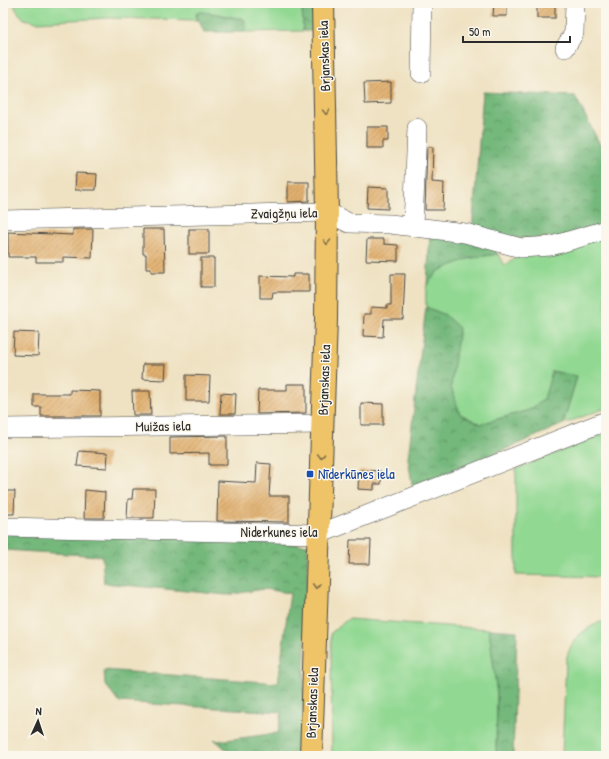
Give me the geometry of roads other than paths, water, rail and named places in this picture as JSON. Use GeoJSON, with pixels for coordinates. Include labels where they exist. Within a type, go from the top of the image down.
{"type":"FeatureCollection","features":[{"type":"Feature","properties":{"kind":"main road","name":"Brjanskas iela"},"geometry":{"type":"LineString","coordinates":[[311,756],[326,319],[327,212],[323,3]]}},
{"type":"Feature","properties":{"kind":"street"},"geometry":{"type":"LineString","coordinates":[[420,73],[422,3]]}},
{"type":"Feature","properties":{"kind":"street"},"geometry":{"type":"LineString","coordinates":[[565,48],[574,33],[575,3]]}},
{"type":"Feature","properties":{"kind":"street"},"geometry":{"type":"LineString","coordinates":[[413,226],[417,128]]}},
{"type":"Feature","properties":{"kind":"street","name":"Zvaigžņu iela"},"geometry":{"type":"LineString","coordinates":[[3,220],[327,212],[349,223],[390,224],[465,233],[521,248],[551,246],[606,230]]}},
{"type":"Feature","properties":{"kind":"street","name":"Niderkunes iela"},"geometry":{"type":"LineString","coordinates":[[3,527],[319,534],[606,421]]}},
{"type":"Feature","properties":{"kind":"street","name":"Muižas iela"},"geometry":{"type":"LineString","coordinates":[[3,428],[322,424]]}},
{"type":"Feature","properties":{"kind":"place","name":"Nīderkūnes iela"},"geometry":{"type":"Point","coordinates":[310,474]}}]}
